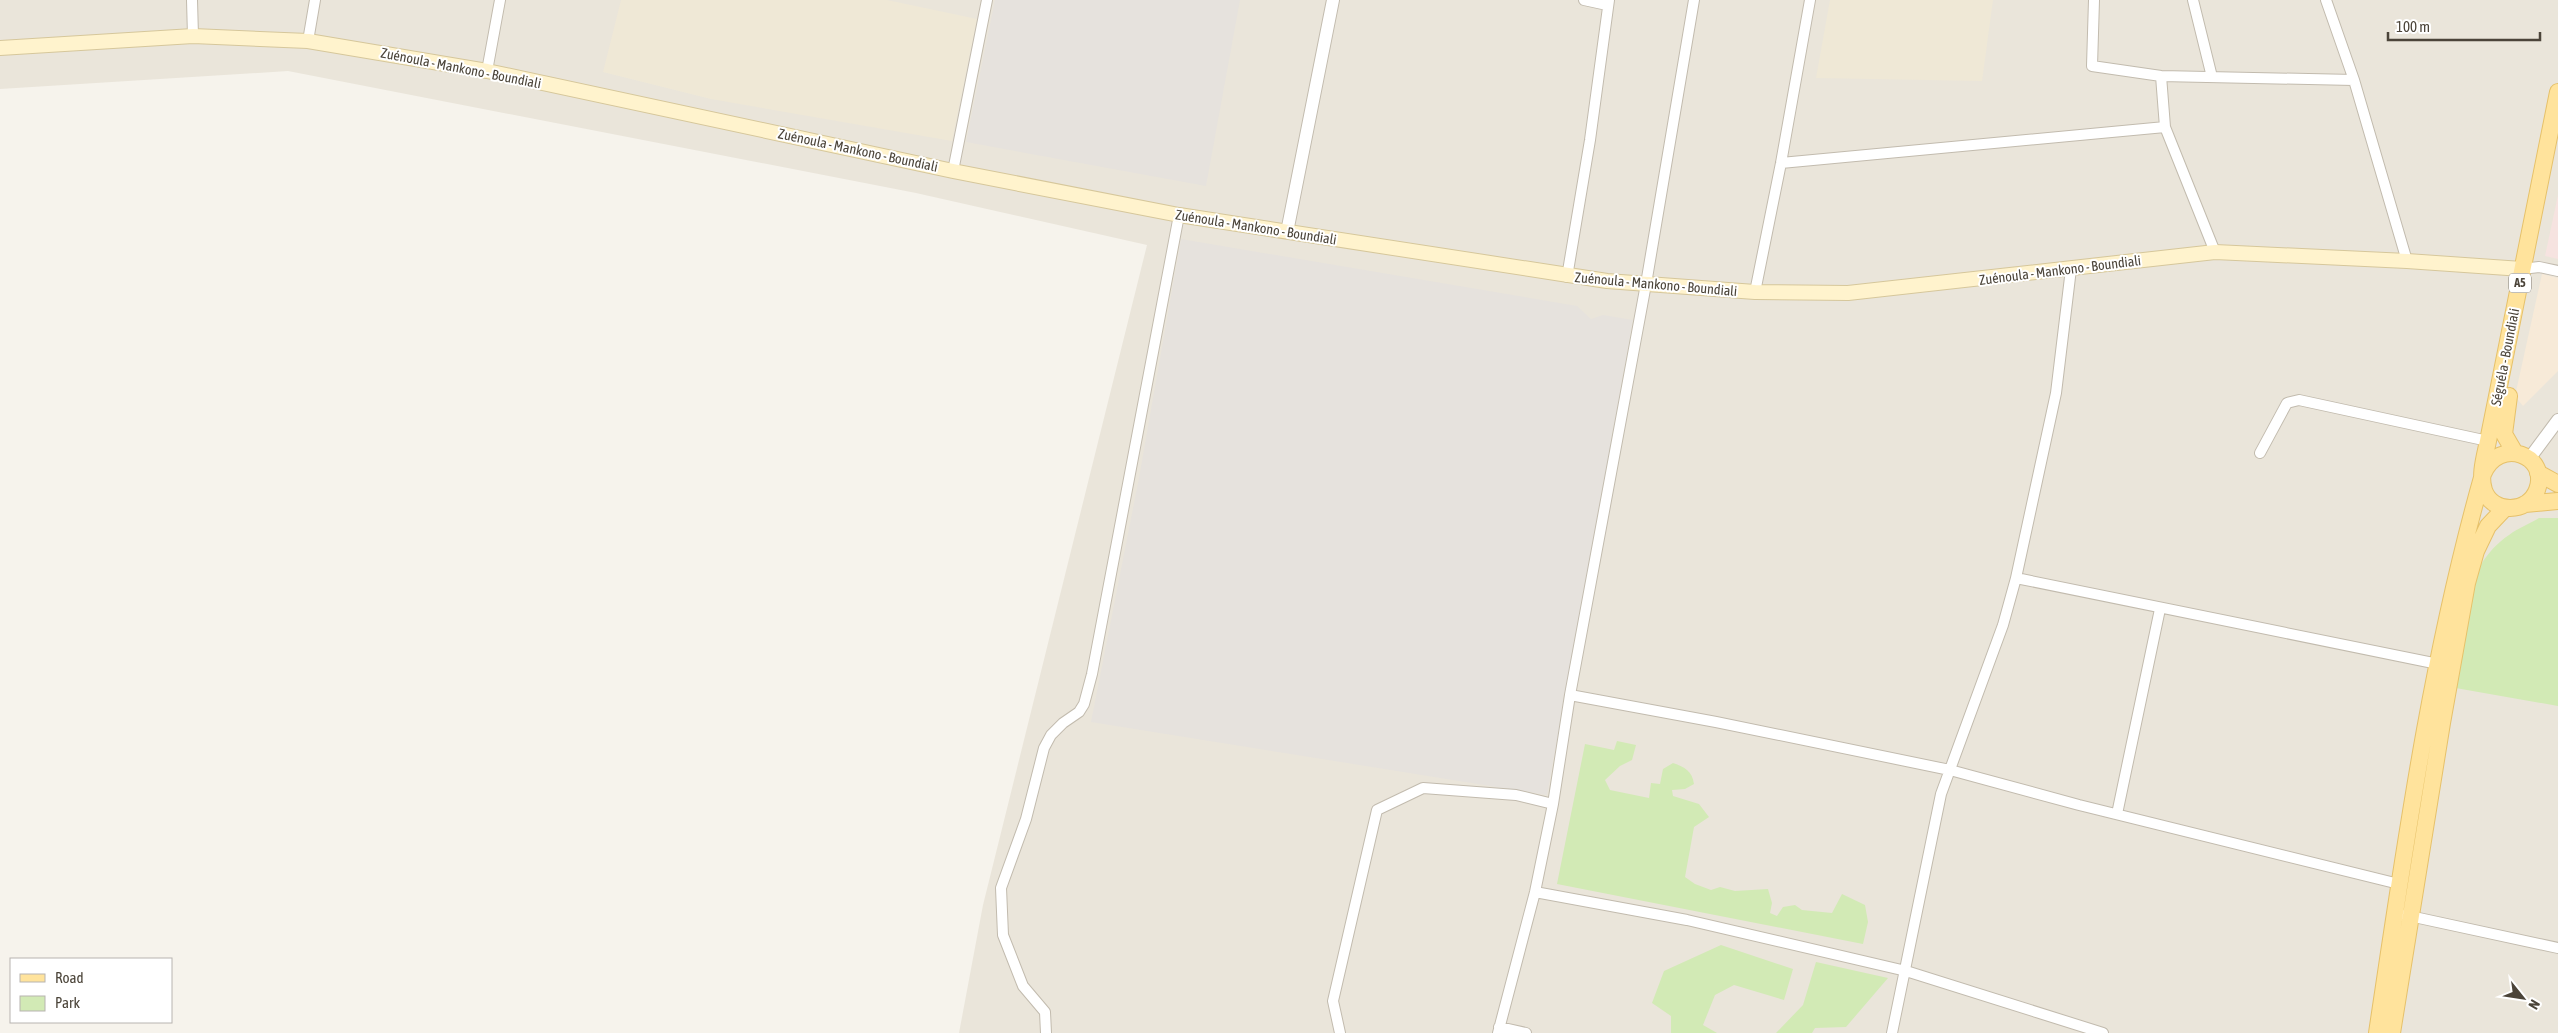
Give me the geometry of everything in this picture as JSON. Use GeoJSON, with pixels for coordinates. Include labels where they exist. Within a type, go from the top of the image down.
{"type":"FeatureCollection","features":[{"type":"Feature","properties":{"kind":"main road","name":"Zuénoula - Mankono - Boundiali"},"geometry":{"type":"LineString","coordinates":[[0,48],[193,36],[308,40],[487,72],[953,171],[1179,215],[1567,277],[1646,284],[1755,292],[1848,293],[2215,252],[2528,269]]}},
{"type":"Feature","properties":{"kind":"main road","name":"Séguéla - Boundiali"},"geometry":{"type":"LineString","coordinates":[[2527,462],[2504,434],[2504,418],[2558,92]]}},
{"type":"Feature","properties":{"kind":"main road","name":"Séguéla - Boundiali"},"geometry":{"type":"LineString","coordinates":[[2505,508],[2490,500],[2485,492],[2483,474],[2488,441],[2558,146]]}},
{"type":"Feature","properties":{"kind":"main road"},"geometry":{"type":"LineString","coordinates":[[2377,1033],[2402,915],[2463,550],[2483,474],[2492,460],[2499,455],[2527,462],[2558,484]]}},
{"type":"Feature","properties":{"kind":"main road"},"geometry":{"type":"LineString","coordinates":[[2392,1033],[2402,915],[2399,884],[2419,762],[2476,551],[2488,526],[2505,508],[2519,508],[2537,491],[2527,462]]}},
{"type":"Feature","properties":{"kind":"main road"},"geometry":{"type":"LineString","coordinates":[[2525,504],[2558,501]]}},
{"type":"Feature","properties":{"kind":"street"},"geometry":{"type":"LineString","coordinates":[[192,0],[193,36]]}},
{"type":"Feature","properties":{"kind":"street"},"geometry":{"type":"LineString","coordinates":[[308,40],[315,0]]}},
{"type":"Feature","properties":{"kind":"street"},"geometry":{"type":"LineString","coordinates":[[487,72],[500,0]]}},
{"type":"Feature","properties":{"kind":"street"},"geometry":{"type":"LineString","coordinates":[[953,171],[987,0]]}},
{"type":"Feature","properties":{"kind":"street"},"geometry":{"type":"LineString","coordinates":[[1287,232],[1333,0]]}},
{"type":"Feature","properties":{"kind":"street"},"geometry":{"type":"LineString","coordinates":[[1567,277],[1590,140],[1608,3],[1584,0]]}},
{"type":"Feature","properties":{"kind":"street"},"geometry":{"type":"LineString","coordinates":[[1526,1033],[1499,1030],[1535,892],[1553,804],[1570,694],[1646,284],[1694,0]]}},
{"type":"Feature","properties":{"kind":"street"},"geometry":{"type":"LineString","coordinates":[[1755,292],[1781,163],[1810,0]]}},
{"type":"Feature","properties":{"kind":"street"},"geometry":{"type":"LineString","coordinates":[[2094,0],[2092,66],[2160,76],[2354,80]]}},
{"type":"Feature","properties":{"kind":"street"},"geometry":{"type":"LineString","coordinates":[[2193,0],[2212,77]]}},
{"type":"Feature","properties":{"kind":"street"},"geometry":{"type":"LineString","coordinates":[[2326,0],[2354,80],[2407,261]]}},
{"type":"Feature","properties":{"kind":"street"},"geometry":{"type":"LineString","coordinates":[[2160,76],[2165,127],[2215,252]]}},
{"type":"Feature","properties":{"kind":"street"},"geometry":{"type":"LineString","coordinates":[[1781,163],[2165,127]]}},
{"type":"Feature","properties":{"kind":"street"},"geometry":{"type":"LineString","coordinates":[[1046,1033],[1045,1012],[1024,986],[1003,935],[1001,888],[1026,819],[1044,748],[1057,728],[1079,712],[1084,704],[1092,674],[1179,215]]}},
{"type":"Feature","properties":{"kind":"street"},"geometry":{"type":"LineString","coordinates":[[1892,1033],[1906,971],[1940,794],[2003,625],[2016,578],[2056,393],[2071,269]]}},
{"type":"Feature","properties":{"kind":"street"},"geometry":{"type":"LineString","coordinates":[[2528,269],[2558,272]]}},
{"type":"Feature","properties":{"kind":"street"},"geometry":{"type":"LineString","coordinates":[[2260,453],[2287,403],[2299,400],[2488,441]]}},
{"type":"Feature","properties":{"kind":"street"},"geometry":{"type":"LineString","coordinates":[[2527,462],[2558,420]]}},
{"type":"Feature","properties":{"kind":"street"},"geometry":{"type":"LineString","coordinates":[[2016,578],[2445,666]]}},
{"type":"Feature","properties":{"kind":"street"},"geometry":{"type":"LineString","coordinates":[[2117,814],[2160,609]]}},
{"type":"Feature","properties":{"kind":"street"},"geometry":{"type":"LineString","coordinates":[[1570,694],[1950,770],[2117,814],[2399,884]]}},
{"type":"Feature","properties":{"kind":"street"},"geometry":{"type":"LineString","coordinates":[[1340,1033],[1333,1001],[1377,810],[1423,788],[1516,795],[1553,804]]}},
{"type":"Feature","properties":{"kind":"street"},"geometry":{"type":"LineString","coordinates":[[1535,892],[1687,920],[1906,971],[2103,1033]]}},
{"type":"Feature","properties":{"kind":"street"},"geometry":{"type":"LineString","coordinates":[[2402,915],[2558,948]]}},
{"type":"Feature","properties":{"kind":"shaded area"},"geometry":{"type":"Polygon","coordinates":[[[0,0],[2558,0],[2558,1033],[959,1033],[983,905],[1147,245],[916,193],[288,71],[0,89],[0,0]]]}},
{"type":"Feature","properties":{"kind":"shaded area"},"geometry":{"type":"Polygon","coordinates":[[[621,0],[887,0],[977,19],[952,141],[711,99],[603,72],[621,0]]]}},
{"type":"Feature","properties":{"kind":"shaded area"},"geometry":{"type":"Polygon","coordinates":[[[995,0],[1240,0],[1206,186],[966,142],[995,0]]]}},
{"type":"Feature","properties":{"kind":"shaded area"},"geometry":{"type":"Polygon","coordinates":[[[1830,0],[1993,0],[1982,81],[1816,78],[1830,0]]]}},
{"type":"Feature","properties":{"kind":"shaded area"},"geometry":{"type":"Polygon","coordinates":[[[2558,195],[2558,259],[2545,256],[2558,195]]]}},
{"type":"Feature","properties":{"kind":"shaded area"},"geometry":{"type":"Polygon","coordinates":[[[1181,239],[1577,306],[1591,319],[1603,315],[1633,320],[1547,795],[1091,722],[1139,478],[1181,239]]]}},
{"type":"Feature","properties":{"kind":"shaded area"},"geometry":{"type":"Polygon","coordinates":[[[2542,274],[2558,278],[2558,371],[2523,406],[2515,396],[2542,274]]]}},
{"type":"Feature","properties":{"kind":"green space"},"geometry":{"type":"Polygon","coordinates":[[[2539,518],[2558,518],[2558,706],[2450,687],[2465,604],[2481,565],[2493,549],[2509,535],[2539,518]]]}},
{"type":"Feature","properties":{"kind":"green space"},"geometry":{"type":"Polygon","coordinates":[[[1617,741],[1636,745],[1632,760],[1620,766],[1605,780],[1610,790],[1649,798],[1651,783],[1660,784],[1663,769],[1673,763],[1684,768],[1692,776],[1694,784],[1685,789],[1672,790],[1673,796],[1699,804],[1709,817],[1694,827],[1685,877],[1695,884],[1711,890],[1720,887],[1735,891],[1768,889],[1772,903],[1770,913],[1777,916],[1783,907],[1795,905],[1802,910],[1832,913],[1842,894],[1865,905],[1868,922],[1863,944],[1557,884],[1585,744],[1614,750],[1617,741]]]}},
{"type":"Feature","properties":{"kind":"green space"},"geometry":{"type":"Polygon","coordinates":[[[1721,945],[1793,969],[1784,1000],[1734,985],[1715,995],[1703,1025],[1717,1033],[1671,1033],[1671,1016],[1652,1003],[1664,971],[1721,945]]]}},
{"type":"Feature","properties":{"kind":"green space"},"geometry":{"type":"Polygon","coordinates":[[[1816,962],[1888,978],[1846,1027],[1815,1028],[1812,1033],[1776,1033],[1803,1005],[1816,962]]]}}]}
